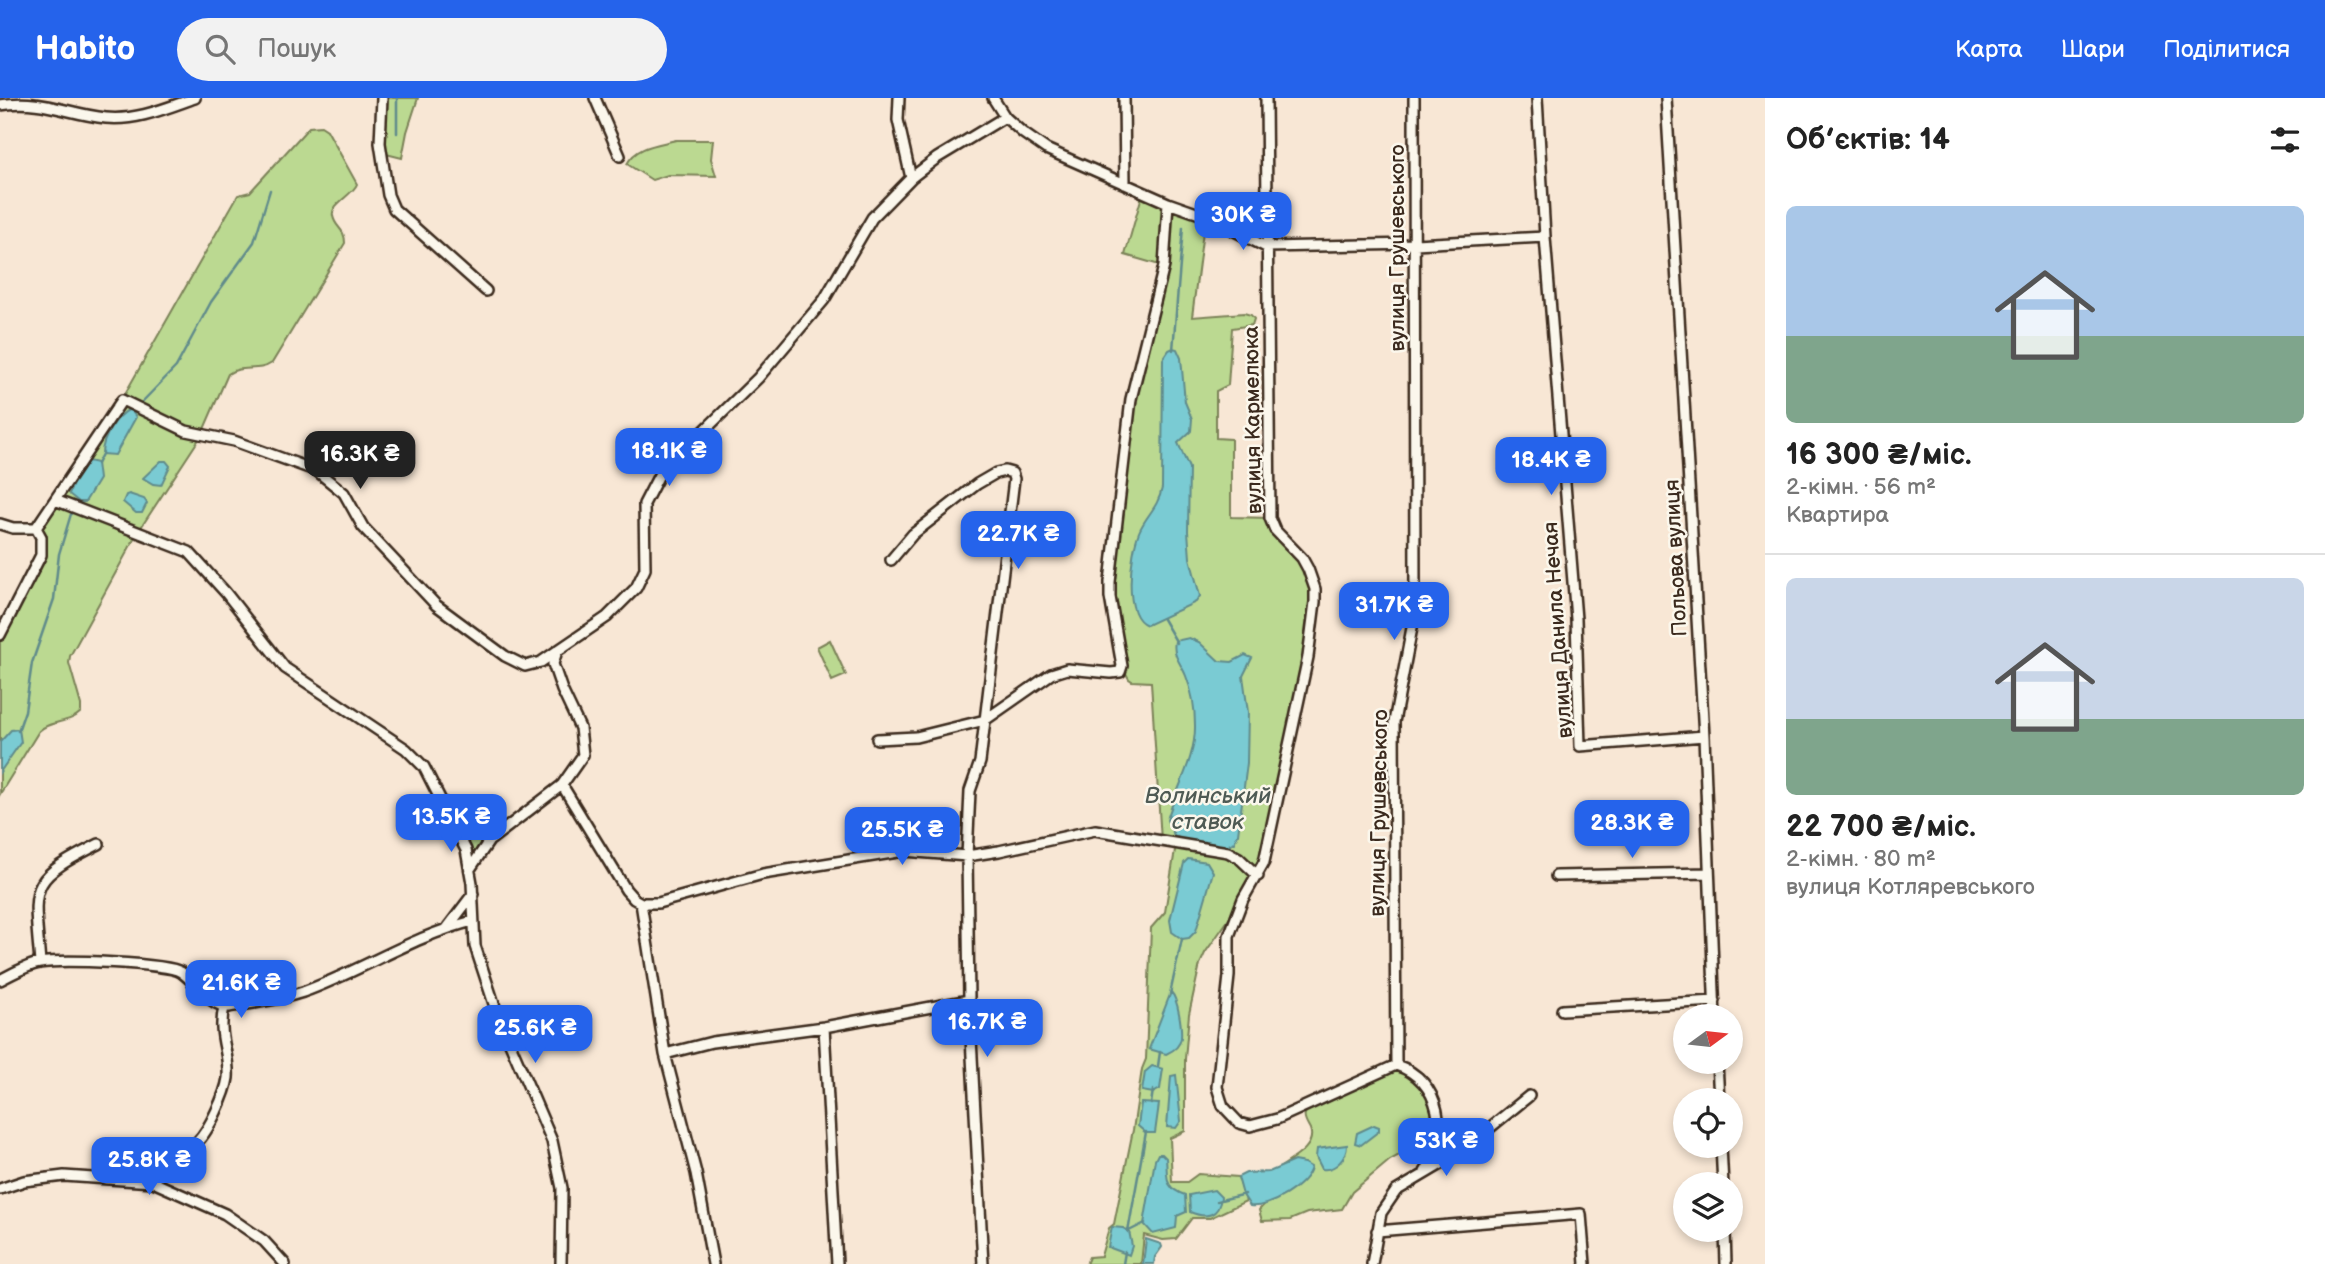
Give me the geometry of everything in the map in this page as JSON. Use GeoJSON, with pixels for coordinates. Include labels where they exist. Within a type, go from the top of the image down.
{"type":"FeatureCollection","features":[{"type":"Feature","properties":{"kind":"street"},"geometry":{"type":"LineString","coordinates":[[0,105],[23,100],[115,118],[146,114],[194,98]]}},
{"type":"Feature","properties":{"kind":"street"},"geometry":{"type":"LineString","coordinates":[[382,98],[380,143],[388,195],[394,209],[485,291]]}},
{"type":"Feature","properties":{"kind":"street"},"geometry":{"type":"LineString","coordinates":[[595,98],[620,156]]}},
{"type":"Feature","properties":{"kind":"street"},"geometry":{"type":"LineString","coordinates":[[899,98],[898,120],[911,178]]}},
{"type":"Feature","properties":{"kind":"street"},"geometry":{"type":"LineString","coordinates":[[993,98],[1005,117],[1046,149],[1168,203],[1205,216],[1266,247],[1415,244],[1545,237]]}},
{"type":"Feature","properties":{"kind":"street"},"geometry":{"type":"LineString","coordinates":[[1124,98],[1125,184]]}},
{"type":"Feature","properties":{"kind":"street","name":"вулиця Кармелюка"},"geometry":{"type":"LineString","coordinates":[[1266,98],[1270,517],[1275,530],[1302,558],[1315,589],[1308,657],[1264,862],[1243,899],[1229,936],[1229,976],[1217,1087],[1223,1106],[1239,1123],[1250,1126],[1276,1119],[1396,1065]]}},
{"type":"Feature","properties":{"kind":"street","name":"вулиця Грушевського"},"geometry":{"type":"LineString","coordinates":[[1396,1065],[1394,722],[1415,612],[1414,98]]}},
{"type":"Feature","properties":{"kind":"street","name":"вулиця Данила Нечая"},"geometry":{"type":"LineString","coordinates":[[1537,98],[1545,237],[1576,619],[1580,746],[1704,736]]}},
{"type":"Feature","properties":{"kind":"street","name":"Польова вулиця"},"geometry":{"type":"LineString","coordinates":[[1666,98],[1704,736],[1715,1001]]}},
{"type":"Feature","properties":{"kind":"street"},"geometry":{"type":"LineString","coordinates":[[36,528],[122,400],[186,431],[234,441],[317,471],[344,493],[363,527],[436,605],[505,656],[525,666],[541,662],[607,617],[636,588],[645,569],[645,504],[659,475],[766,368],[824,300],[872,218],[911,178],[937,158],[1005,117]]}},
{"type":"Feature","properties":{"kind":"street"},"geometry":{"type":"LineString","coordinates":[[877,739],[916,737],[985,720],[1051,674],[1067,669],[1111,673],[1120,671],[1122,666],[1110,597],[1110,582],[1131,399],[1164,266],[1168,203]]}},
{"type":"Feature","properties":{"kind":"street"},"geometry":{"type":"LineString","coordinates":[[891,560],[913,534],[977,484],[996,473],[1012,473],[1014,480],[981,762],[970,791],[967,856],[969,1000],[983,1264]]}},
{"type":"Feature","properties":{"kind":"street"},"geometry":{"type":"LineString","coordinates":[[55,500],[183,548],[193,556],[285,668],[418,760],[429,775],[457,830],[470,869],[475,946],[497,1013],[552,1141],[562,1188],[561,1264]]}},
{"type":"Feature","properties":{"kind":"street"},"geometry":{"type":"LineString","coordinates":[[0,524],[13,528],[36,528]]}},
{"type":"Feature","properties":{"kind":"street"},"geometry":{"type":"LineString","coordinates":[[0,635],[41,555],[41,537],[36,528]]}},
{"type":"Feature","properties":{"kind":"street"},"geometry":{"type":"LineString","coordinates":[[470,869],[484,847],[501,830],[562,785],[583,755],[580,728],[553,664],[557,651]]}},
{"type":"Feature","properties":{"kind":"street"},"geometry":{"type":"LineString","coordinates":[[562,785],[626,890],[641,903],[666,1054],[696,1172],[713,1264]]}},
{"type":"Feature","properties":{"kind":"street"},"geometry":{"type":"LineString","coordinates":[[457,830],[501,830]]}},
{"type":"Feature","properties":{"kind":"street"},"geometry":{"type":"LineString","coordinates":[[641,903],[658,903],[763,874],[904,852],[967,856],[1095,830],[1228,852],[1258,876]]}},
{"type":"Feature","properties":{"kind":"street"},"geometry":{"type":"LineString","coordinates":[[40,963],[35,902],[39,886],[48,873],[60,864],[99,844]]}},
{"type":"Feature","properties":{"kind":"street"},"geometry":{"type":"LineString","coordinates":[[1556,876],[1709,873]]}},
{"type":"Feature","properties":{"kind":"street"},"geometry":{"type":"LineString","coordinates":[[446,928],[454,921],[472,894]]}},
{"type":"Feature","properties":{"kind":"street"},"geometry":{"type":"LineString","coordinates":[[224,1007],[306,990],[446,928],[473,921]]}},
{"type":"Feature","properties":{"kind":"street"},"geometry":{"type":"LineString","coordinates":[[0,980],[40,963],[110,962],[170,967],[181,972],[224,1007]]}},
{"type":"Feature","properties":{"kind":"street"},"geometry":{"type":"LineString","coordinates":[[666,1054],[712,1042],[824,1027],[969,1000]]}},
{"type":"Feature","properties":{"kind":"street"},"geometry":{"type":"LineString","coordinates":[[1562,1010],[1715,1001]]}},
{"type":"Feature","properties":{"kind":"street"},"geometry":{"type":"LineString","coordinates":[[153,1182],[168,1163],[201,1138],[226,1088],[228,1071],[220,1026],[224,1007]]}},
{"type":"Feature","properties":{"kind":"street"},"geometry":{"type":"LineString","coordinates":[[824,1027],[837,1264]]}},
{"type":"Feature","properties":{"kind":"street"},"geometry":{"type":"LineString","coordinates":[[1396,1065],[1407,1069],[1422,1082],[1436,1106],[1438,1141],[1432,1162],[1425,1172]]}},
{"type":"Feature","properties":{"kind":"street"},"geometry":{"type":"LineString","coordinates":[[1372,1264],[1381,1213],[1396,1191],[1455,1156],[1529,1096]]}},
{"type":"Feature","properties":{"kind":"street"},"geometry":{"type":"LineString","coordinates":[[0,1189],[24,1181],[64,1176],[153,1182],[225,1214],[264,1241],[285,1264]]}},
{"type":"Feature","properties":{"kind":"street"},"geometry":{"type":"LineString","coordinates":[[1377,1231],[1581,1214],[1585,1264]]}},
{"type":"Feature","properties":{"kind":"street"},"geometry":{"type":"LineString","coordinates":[[1725,1242],[1726,1264]]}},
{"type":"Feature","properties":{"kind":"green space"},"geometry":{"type":"Polygon","coordinates":[[[378,98],[418,98],[402,158],[386,154],[386,114],[378,98]]]}},
{"type":"Feature","properties":{"kind":"green space"},"geometry":{"type":"Polygon","coordinates":[[[321,126],[327,130],[357,184],[333,212],[345,243],[272,363],[261,368],[238,369],[228,374],[201,436],[138,532],[70,656],[69,663],[81,712],[39,731],[0,794],[0,635],[41,555],[36,528],[122,399],[238,195],[250,192],[309,127],[321,126]]]}},
{"type":"Feature","properties":{"kind":"green space"},"geometry":{"type":"Polygon","coordinates":[[[676,140],[713,140],[711,159],[716,176],[668,175],[652,180],[627,164],[641,150],[676,140]]]}},
{"type":"Feature","properties":{"kind":"green space"},"geometry":{"type":"Polygon","coordinates":[[[1143,192],[1205,216],[1192,317],[1244,313],[1254,319],[1252,325],[1232,328],[1228,385],[1216,391],[1216,438],[1231,439],[1231,517],[1270,518],[1302,558],[1315,602],[1264,862],[1200,964],[1189,1014],[1185,1059],[1185,1131],[1170,1138],[1172,1182],[1187,1182],[1198,1174],[1238,1177],[1246,1201],[1210,1218],[1192,1218],[1176,1239],[1163,1240],[1144,1235],[1141,1264],[1086,1264],[1089,1257],[1101,1256],[1109,1228],[1114,1224],[1146,1059],[1151,928],[1165,912],[1175,850],[1161,841],[1151,682],[1132,681],[1122,666],[1110,597],[1131,399],[1163,266],[1125,255],[1143,192]]]}},
{"type":"Feature","properties":{"kind":"green space"},"geometry":{"type":"Polygon","coordinates":[[[830,640],[846,675],[832,681],[817,647],[830,640]]]}},
{"type":"Feature","properties":{"kind":"green space"},"geometry":{"type":"Polygon","coordinates":[[[458,830],[501,830],[470,869],[458,830]]]}},
{"type":"Feature","properties":{"kind":"green space"},"geometry":{"type":"Polygon","coordinates":[[[1396,1065],[1407,1069],[1436,1106],[1434,1136],[1390,1160],[1352,1192],[1342,1209],[1307,1213],[1290,1220],[1262,1221],[1259,1210],[1304,1163],[1291,1162],[1279,1168],[1307,1147],[1311,1135],[1305,1114],[1310,1108],[1332,1094],[1396,1065]]]}},
{"type":"Feature","properties":{"kind":"water"},"geometry":{"type":"Polygon","coordinates":[[[1173,348],[1177,349],[1181,358],[1185,402],[1192,419],[1191,431],[1178,443],[1189,468],[1190,558],[1200,596],[1196,602],[1147,625],[1139,619],[1134,609],[1131,597],[1131,568],[1139,532],[1158,501],[1162,488],[1163,359],[1173,348]]]}},
{"type":"Feature","properties":{"kind":"water"},"geometry":{"type":"Polygon","coordinates":[[[130,409],[136,417],[115,455],[102,454],[104,441],[111,428],[130,409]]]}},
{"type":"Feature","properties":{"kind":"water"},"geometry":{"type":"Polygon","coordinates":[[[88,461],[97,463],[99,479],[85,502],[79,502],[69,494],[88,461]]]}},
{"type":"Feature","properties":{"kind":"water"},"geometry":{"type":"Polygon","coordinates":[[[161,461],[166,461],[170,466],[161,485],[143,478],[161,461]]]}},
{"type":"Feature","properties":{"kind":"water"},"geometry":{"type":"Polygon","coordinates":[[[129,494],[144,499],[147,503],[142,513],[136,513],[123,502],[129,494]]]}},
{"type":"Feature","properties":{"kind":"water","name":"Волинський ставок"},"geometry":{"type":"Polygon","coordinates":[[[1189,638],[1199,642],[1219,661],[1232,662],[1245,655],[1252,658],[1243,676],[1248,712],[1247,763],[1238,834],[1234,843],[1223,847],[1182,840],[1174,835],[1167,820],[1189,761],[1194,737],[1191,694],[1174,646],[1175,641],[1189,638]]]}},
{"type":"Feature","properties":{"kind":"water"},"geometry":{"type":"Polygon","coordinates":[[[19,729],[21,742],[0,772],[0,742],[11,730],[19,729]]]}},
{"type":"Feature","properties":{"kind":"water"},"geometry":{"type":"Polygon","coordinates":[[[1188,859],[1207,862],[1213,872],[1196,931],[1189,938],[1182,939],[1172,932],[1170,920],[1184,863],[1188,859]]]}},
{"type":"Feature","properties":{"kind":"water"},"geometry":{"type":"Polygon","coordinates":[[[1171,992],[1179,1014],[1181,1038],[1178,1046],[1166,1054],[1149,1049],[1171,992]]]}},
{"type":"Feature","properties":{"kind":"water"},"geometry":{"type":"Polygon","coordinates":[[[1152,1066],[1163,1069],[1160,1089],[1153,1093],[1142,1091],[1145,1072],[1152,1066]]]}},
{"type":"Feature","properties":{"kind":"water"},"geometry":{"type":"Polygon","coordinates":[[[1176,1075],[1181,1121],[1176,1128],[1167,1127],[1171,1076],[1176,1075]]]}},
{"type":"Feature","properties":{"kind":"water"},"geometry":{"type":"Polygon","coordinates":[[[1141,1103],[1159,1104],[1155,1133],[1146,1133],[1138,1126],[1141,1103]]]}},
{"type":"Feature","properties":{"kind":"water"},"geometry":{"type":"Polygon","coordinates":[[[1374,1125],[1379,1127],[1379,1131],[1361,1145],[1355,1143],[1357,1133],[1374,1125]]]}},
{"type":"Feature","properties":{"kind":"water"},"geometry":{"type":"Polygon","coordinates":[[[1347,1145],[1345,1155],[1339,1163],[1322,1169],[1316,1157],[1317,1149],[1347,1145]]]}},
{"type":"Feature","properties":{"kind":"water"},"geometry":{"type":"Polygon","coordinates":[[[1158,1154],[1166,1158],[1170,1185],[1185,1195],[1186,1212],[1177,1216],[1176,1228],[1153,1234],[1144,1224],[1158,1154]]]}},
{"type":"Feature","properties":{"kind":"water"},"geometry":{"type":"Polygon","coordinates":[[[1294,1161],[1311,1167],[1303,1181],[1276,1200],[1250,1206],[1243,1195],[1238,1177],[1246,1173],[1269,1172],[1294,1161]]]}},
{"type":"Feature","properties":{"kind":"water"},"geometry":{"type":"Polygon","coordinates":[[[1214,1190],[1221,1197],[1215,1212],[1202,1215],[1190,1212],[1189,1195],[1214,1190]]]}},
{"type":"Feature","properties":{"kind":"water"},"geometry":{"type":"Polygon","coordinates":[[[1112,1227],[1129,1231],[1132,1246],[1129,1255],[1108,1247],[1112,1227]]]}},
{"type":"Feature","properties":{"kind":"water"},"geometry":{"type":"Polygon","coordinates":[[[1146,1239],[1161,1244],[1162,1247],[1154,1264],[1143,1264],[1146,1239]]]}},
{"type":"Feature","properties":{"kind":"waterway"},"geometry":{"type":"LineString","coordinates":[[397,98],[397,133]]}},
{"type":"Feature","properties":{"kind":"waterway"},"geometry":{"type":"LineString","coordinates":[[142,402],[176,367],[211,302],[254,242],[270,190]]}},
{"type":"Feature","properties":{"kind":"waterway"},"geometry":{"type":"LineString","coordinates":[[1173,350],[1183,227]]}},
{"type":"Feature","properties":{"kind":"waterway"},"geometry":{"type":"LineString","coordinates":[[97,464],[103,452]]}},
{"type":"Feature","properties":{"kind":"waterway"},"geometry":{"type":"LineString","coordinates":[[18,731],[25,711],[32,663],[54,599],[59,554],[71,514]]}},
{"type":"Feature","properties":{"kind":"waterway"},"geometry":{"type":"LineString","coordinates":[[1163,619],[1177,643]]}},
{"type":"Feature","properties":{"kind":"waterway"},"geometry":{"type":"LineString","coordinates":[[1170,994],[1182,939]]}},
{"type":"Feature","properties":{"kind":"waterway"},"geometry":{"type":"LineString","coordinates":[[1158,1066],[1160,1052]]}},
{"type":"Feature","properties":{"kind":"waterway"},"geometry":{"type":"LineString","coordinates":[[1151,1104],[1153,1090]]}},
{"type":"Feature","properties":{"kind":"waterway"},"geometry":{"type":"LineString","coordinates":[[1128,1232],[1146,1132]]}},
{"type":"Feature","properties":{"kind":"waterway"},"geometry":{"type":"LineString","coordinates":[[1217,1201],[1245,1194]]}},
{"type":"Feature","properties":{"kind":"waterway"},"geometry":{"type":"LineString","coordinates":[[1129,1231],[1145,1223]]}},
{"type":"Feature","properties":{"kind":"waterway"},"geometry":{"type":"LineString","coordinates":[[1123,1264],[1125,1252]]}}]}
